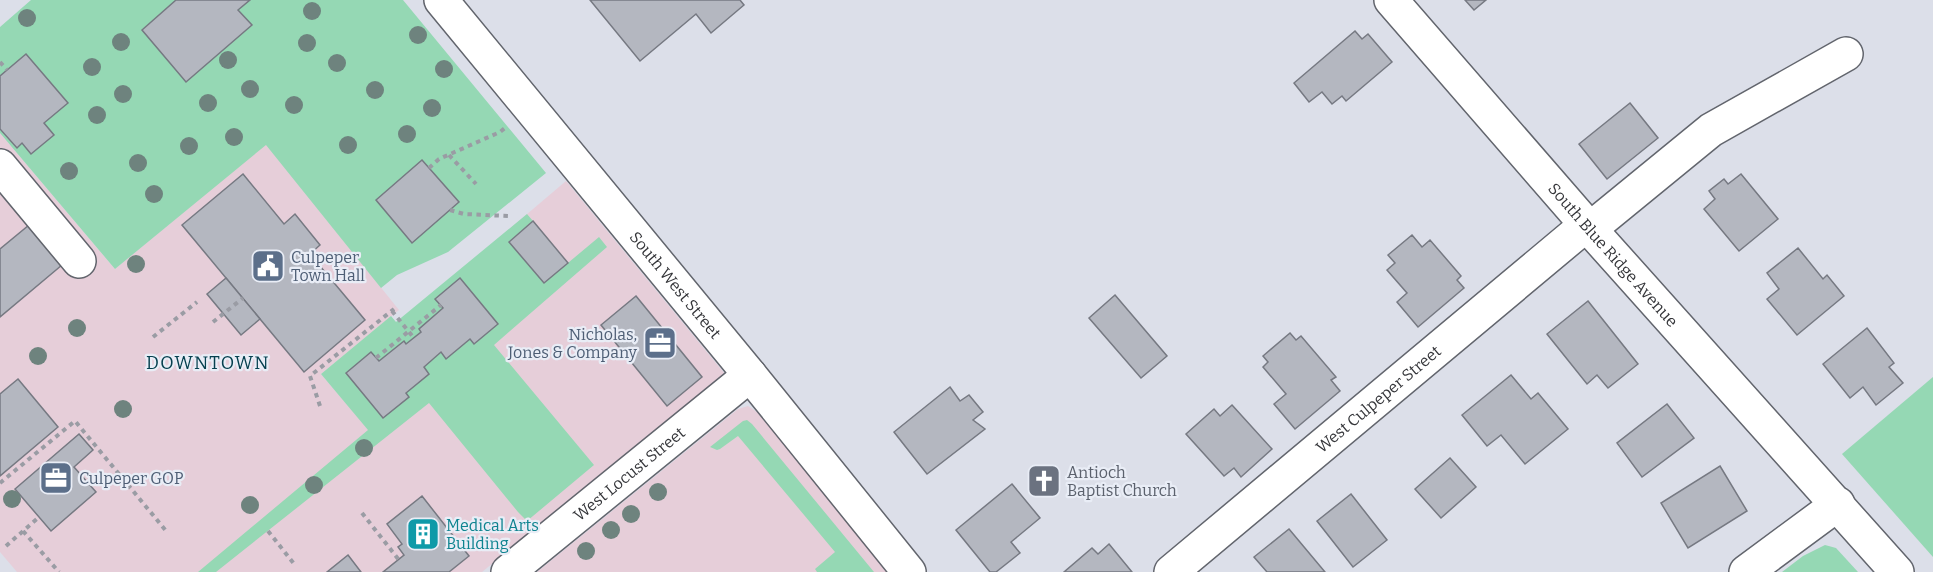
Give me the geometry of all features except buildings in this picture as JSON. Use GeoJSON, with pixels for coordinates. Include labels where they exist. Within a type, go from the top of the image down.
{"type":"FeatureCollection","features":[{"type":"Feature","properties":{"kind":"street","name":"South West Street"},"geometry":{"type":"LineString","coordinates":[[441,0],[909,572]]}},
{"type":"Feature","properties":{"kind":"street","name":"South Blue Ridge Avenue"},"geometry":{"type":"LineString","coordinates":[[1391,0],[1588,227],[1897,572]]}},
{"type":"Feature","properties":{"kind":"street","name":"West Culpeper Street"},"geometry":{"type":"LineString","coordinates":[[1171,572],[1588,227],[1711,130],[1846,54]]}},
{"type":"Feature","properties":{"kind":"street"},"geometry":{"type":"LineString","coordinates":[[0,166],[79,261]]}},
{"type":"Feature","properties":{"kind":"street","name":"West Locust Street"},"geometry":{"type":"LineString","coordinates":[[508,572],[750,375]]}},
{"type":"Feature","properties":{"kind":"street"},"geometry":{"type":"LineString","coordinates":[[1746,572],[1838,504]]}},
{"type":"Feature","properties":{"kind":"path"},"geometry":{"type":"LineString","coordinates":[[0,62],[7,70]]}},
{"type":"Feature","properties":{"kind":"path"},"geometry":{"type":"LineString","coordinates":[[429,168],[439,159],[500,132]]}},
{"type":"Feature","properties":{"kind":"path"},"geometry":{"type":"LineString","coordinates":[[449,155],[476,184]]}},
{"type":"Feature","properties":{"kind":"path"},"geometry":{"type":"LineString","coordinates":[[450,210],[464,214],[508,216]]}},
{"type":"Feature","properties":{"kind":"path"},"geometry":{"type":"LineString","coordinates":[[213,322],[243,298]]}},
{"type":"Feature","properties":{"kind":"path"},"geometry":{"type":"LineString","coordinates":[[153,337],[197,303]]}},
{"type":"Feature","properties":{"kind":"path"},"geometry":{"type":"LineString","coordinates":[[376,358],[441,305]]}},
{"type":"Feature","properties":{"kind":"path"},"geometry":{"type":"LineString","coordinates":[[320,406],[310,376],[393,310],[414,338]]}},
{"type":"Feature","properties":{"kind":"path"},"geometry":{"type":"LineString","coordinates":[[0,483],[75,421],[167,532]]}},
{"type":"Feature","properties":{"kind":"path"},"geometry":{"type":"LineString","coordinates":[[362,513],[399,560]]}},
{"type":"Feature","properties":{"kind":"path"},"geometry":{"type":"LineString","coordinates":[[6,546],[39,518]]}},
{"type":"Feature","properties":{"kind":"path"},"geometry":{"type":"LineString","coordinates":[[23,531],[59,572]]}},
{"type":"Feature","properties":{"kind":"path"},"geometry":{"type":"LineString","coordinates":[[268,531],[295,565]]}},
{"type":"Feature","properties":{"kind":"shaded area"},"geometry":{"type":"Polygon","coordinates":[[[0,133],[115,269],[266,144],[399,310],[321,374],[374,436],[494,242],[566,181],[725,374],[482,572],[17,572],[0,552],[0,133]]]}},
{"type":"Feature","properties":{"kind":"shaded area"},"geometry":{"type":"Polygon","coordinates":[[[748,406],[757,412],[888,572],[537,572],[738,409],[748,406]]]}},
{"type":"Feature","properties":{"kind":"green space"},"geometry":{"type":"Polygon","coordinates":[[[31,0],[403,0],[546,173],[448,252],[397,275],[381,288],[266,145],[115,269],[0,133],[0,27],[31,0]]]}},
{"type":"Feature","properties":{"kind":"green space"},"geometry":{"type":"Polygon","coordinates":[[[527,214],[533,221],[509,242],[544,283],[599,237],[607,247],[494,345],[594,465],[527,521],[429,403],[216,572],[198,572],[368,430],[321,374],[391,316],[396,322],[527,214]]]}},
{"type":"Feature","properties":{"kind":"green space"},"geometry":{"type":"Polygon","coordinates":[[[1933,377],[1933,557],[1842,454],[1933,377]]]}},
{"type":"Feature","properties":{"kind":"green space"},"geometry":{"type":"Polygon","coordinates":[[[747,420],[752,424],[874,572],[817,572],[815,569],[835,552],[738,436],[720,449],[710,447],[747,420]]]}},
{"type":"Feature","properties":{"kind":"green space"},"geometry":{"type":"Polygon","coordinates":[[[1825,545],[1836,548],[1858,572],[1782,572],[1803,556],[1825,545]]]}},
{"type":"Feature","properties":{"kind":"place","name":"Culpeper Town Hall"},"geometry":{"type":"Point","coordinates":[268,266]}},
{"type":"Feature","properties":{"kind":"place","name":"Nicholas, Jones & Company"},"geometry":{"type":"Point","coordinates":[660,343]}},
{"type":"Feature","properties":{"kind":"place","name":"Culpeper GOP"},"geometry":{"type":"Point","coordinates":[56,478]}},
{"type":"Feature","properties":{"kind":"place","name":"Antioch Baptist Church"},"geometry":{"type":"Point","coordinates":[1044,481]}},
{"type":"Feature","properties":{"kind":"place","name":"Medical Arts Building"},"geometry":{"type":"Point","coordinates":[423,534]}},
{"type":"Feature","properties":{"kind":"district","name":"DOWNTOWN"},"geometry":{"type":"Point","coordinates":[208,363]}}]}
